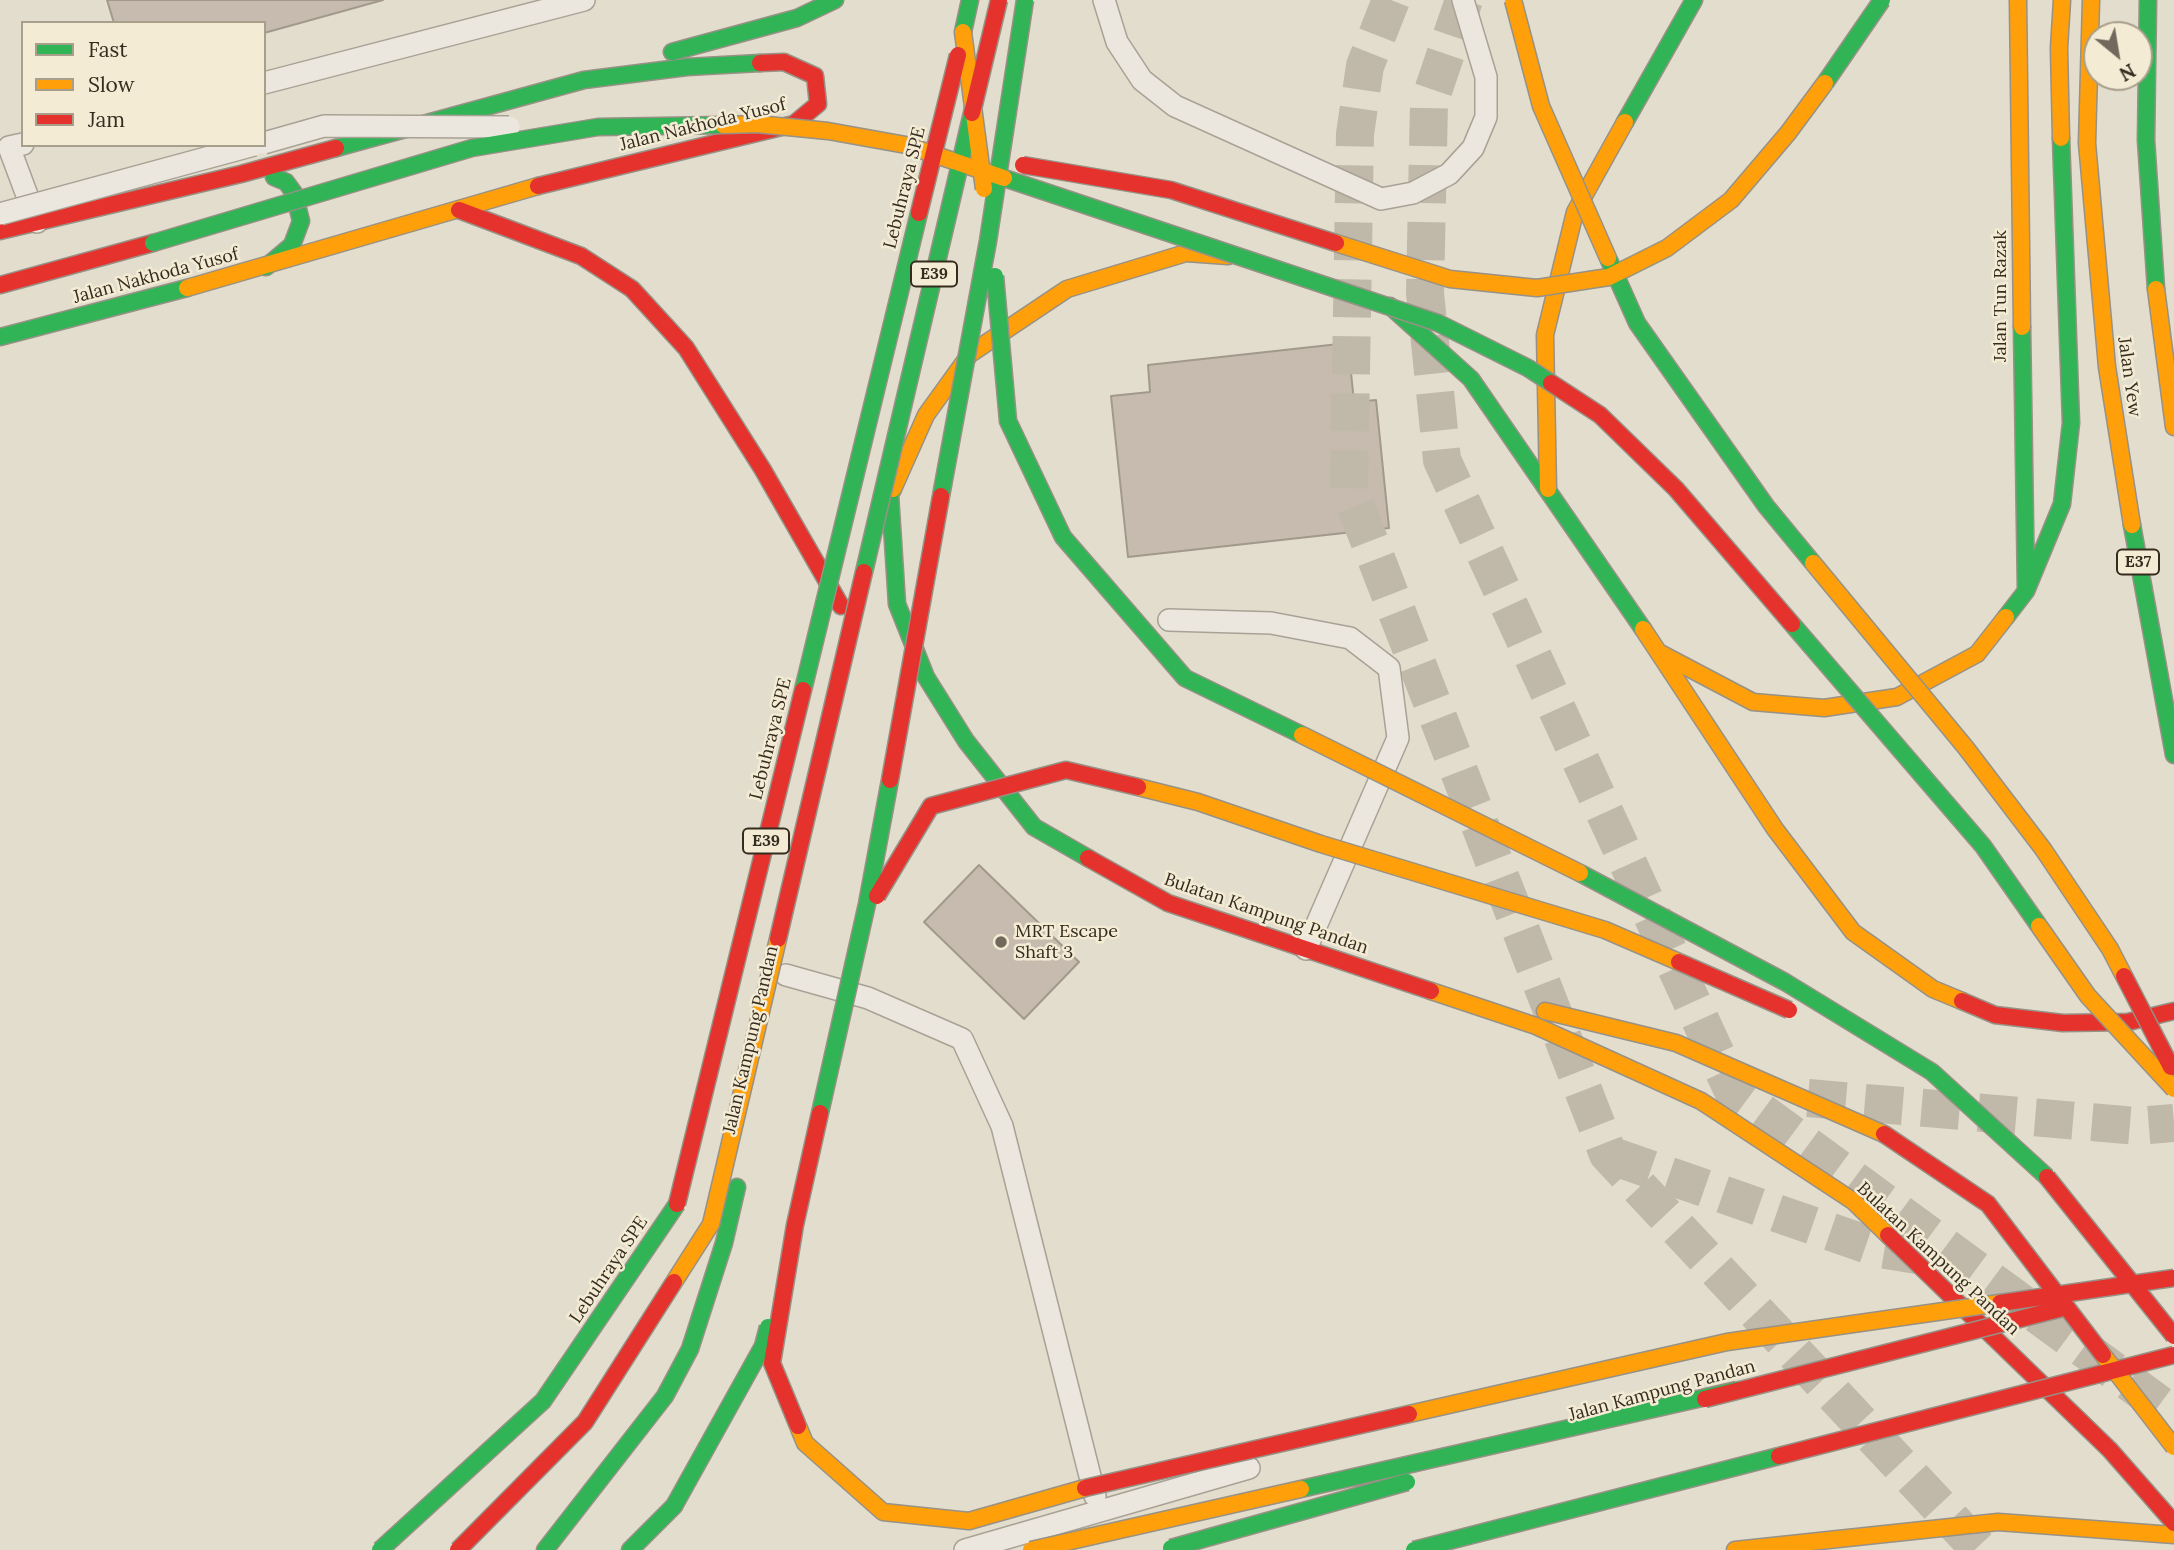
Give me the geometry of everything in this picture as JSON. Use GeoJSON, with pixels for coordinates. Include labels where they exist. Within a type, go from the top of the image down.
{"type":"FeatureCollection","features":[{"type":"Feature","properties":{"kind":"main road"},"geometry":{"type":"LineString","coordinates":[[584,80],[685,48],[797,18],[835,0]]}},
{"type":"Feature","properties":{"kind":"main road","name":"E39"},"geometry":{"type":"LineString","coordinates":[[458,1550],[585,1422],[711,1224],[999,0]]}},
{"type":"Feature","properties":{"kind":"main road"},"geometry":{"type":"LineString","coordinates":[[1026,0],[988,241],[867,904],[795,1225],[772,1363],[805,1443],[883,1512],[969,1521],[1126,1478],[1727,1342],[2174,1279]]}},
{"type":"Feature","properties":{"kind":"main road"},"geometry":{"type":"LineString","coordinates":[[1513,0],[1541,106],[1637,323],[1766,506],[1966,748],[2043,849],[2110,949],[2174,1072]]}},
{"type":"Feature","properties":{"kind":"main road"},"geometry":{"type":"LineString","coordinates":[[1548,489],[1545,335],[1575,212],[1694,0]]}},
{"type":"Feature","properties":{"kind":"main road"},"geometry":{"type":"LineString","coordinates":[[0,285],[153,243],[472,148],[598,127],[757,124],[895,142],[1171,190],[1450,279],[1537,288],[1609,277],[1667,248],[1731,200],[1788,133],[1869,23],[1882,0]]}},
{"type":"Feature","properties":{"kind":"main road","name":"Jalan Tun Razak"},"geometry":{"type":"LineString","coordinates":[[2018,0],[2026,592]]}},
{"type":"Feature","properties":{"kind":"main road"},"geometry":{"type":"LineString","coordinates":[[1660,653],[1753,702],[1824,708],[1897,697],[1977,654],[2026,592],[2062,504],[2071,423],[2063,237],[2059,48],[2062,0]]}},
{"type":"Feature","properties":{"kind":"main road","name":"Jalan Yew"},"geometry":{"type":"LineString","coordinates":[[2091,0],[2087,143],[2107,367],[2145,607],[2174,755]]}},
{"type":"Feature","properties":{"kind":"main road","name":"Jalan Yew"},"geometry":{"type":"LineString","coordinates":[[2148,0],[2146,139],[2155,278],[2174,428]]}},
{"type":"Feature","properties":{"kind":"main road"},"geometry":{"type":"LineString","coordinates":[[890,495],[977,2]]}},
{"type":"Feature","properties":{"kind":"main road","name":"Lebuhraya SPE"},"geometry":{"type":"LineString","coordinates":[[380,1550],[543,1401],[678,1203],[963,32],[977,2]]}},
{"type":"Feature","properties":{"kind":"main road"},"geometry":{"type":"LineString","coordinates":[[963,32],[992,243],[1008,421],[1063,537],[1185,678],[1602,884],[1784,982],[1932,1072],[2055,1184],[2174,1336]]}},
{"type":"Feature","properties":{"kind":"main road","name":"Jalan Nakhoda Yusof"},"geometry":{"type":"LineString","coordinates":[[0,232],[241,174],[584,80],[687,67],[784,62],[815,76],[818,104],[794,124],[533,187],[266,267],[0,337]]}},
{"type":"Feature","properties":{"kind":"main road"},"geometry":{"type":"LineString","coordinates":[[895,142],[1438,323],[1528,368],[1600,415],[1676,489],[1924,776],[1983,846],[2088,996],[2174,1089]]}},
{"type":"Feature","properties":{"kind":"main road"},"geometry":{"type":"LineString","coordinates":[[241,174],[275,177],[286,183],[293,193],[301,220],[292,245],[266,267]]}},
{"type":"Feature","properties":{"kind":"main road"},"geometry":{"type":"LineString","coordinates":[[459,210],[581,256],[632,289],[686,348],[763,470],[860,639]]}},
{"type":"Feature","properties":{"kind":"main road","name":"Bulatan Kampung Pandan"},"geometry":{"type":"LineString","coordinates":[[2174,1011],[2128,1022],[2063,1023],[1995,1015],[1933,989],[1853,932],[1775,829],[1660,653],[1471,379],[1395,308],[1299,262],[1186,253],[1067,289],[970,354],[926,415],[890,495],[897,604],[926,677],[966,741],[1034,827],[1168,903],[1536,1026],[1701,1101],[1853,1201],[2110,1450],[2174,1523]]}},
{"type":"Feature","properties":{"kind":"main road","name":"Jalan Kampung Pandan"},"geometry":{"type":"LineString","coordinates":[[545,1550],[665,1396],[690,1349],[724,1243],[786,975],[890,495]]}},
{"type":"Feature","properties":{"kind":"main road"},"geometry":{"type":"LineString","coordinates":[[630,1550],[674,1506],[763,1346],[869,910],[932,806],[1066,770],[1198,802],[1321,844],[1605,930],[1932,1072]]}},
{"type":"Feature","properties":{"kind":"main road"},"geometry":{"type":"LineString","coordinates":[[1342,961],[1676,1043],[1884,1134],[1988,1204],[2174,1447]]}},
{"type":"Feature","properties":{"kind":"main road","name":"Jalan Kampung Pandan"},"geometry":{"type":"LineString","coordinates":[[1167,1549],[1737,1390],[2174,1279]]}},
{"type":"Feature","properties":{"kind":"main road"},"geometry":{"type":"LineString","coordinates":[[1414,1550],[2174,1354]]}},
{"type":"Feature","properties":{"kind":"main road"},"geometry":{"type":"LineString","coordinates":[[1031,1550],[1737,1390]]}},
{"type":"Feature","properties":{"kind":"main road"},"geometry":{"type":"LineString","coordinates":[[1735,1550],[1998,1522],[2174,1535]]}},
{"type":"Feature","properties":{"kind":"main road"},"geometry":{"type":"LineString","coordinates":[[1846,1537],[1905,1548]]}},
{"type":"Feature","properties":{"kind":"lane"},"geometry":{"type":"LineString","coordinates":[[266,82],[584,0]]}},
{"type":"Feature","properties":{"kind":"lane"},"geometry":{"type":"LineString","coordinates":[[1104,0],[1117,42],[1142,80],[1175,106],[1381,199],[1413,193],[1450,174],[1473,148],[1486,117],[1486,77],[1462,0]]}},
{"type":"Feature","properties":{"kind":"lane"},"geometry":{"type":"LineString","coordinates":[[266,142],[324,126],[598,127]]}},
{"type":"Feature","properties":{"kind":"lane"},"geometry":{"type":"LineString","coordinates":[[21,144],[9,147],[37,222]]}},
{"type":"Feature","properties":{"kind":"lane"},"geometry":{"type":"LineString","coordinates":[[0,214],[247,147]]}},
{"type":"Feature","properties":{"kind":"lane"},"geometry":{"type":"LineString","coordinates":[[1169,620],[1271,623],[1350,638],[1389,668],[1398,737],[1306,948]]}},
{"type":"Feature","properties":{"kind":"lane"},"geometry":{"type":"LineString","coordinates":[[786,975],[868,998],[962,1039],[1002,1126],[1099,1511]]}},
{"type":"Feature","properties":{"kind":"lane"},"geometry":{"type":"LineString","coordinates":[[965,1550],[1626,1360]]}},
{"type":"Feature","properties":{"kind":"building"},"geometry":{"type":"Polygon","coordinates":[[[107,0],[383,0],[266,32],[266,21],[113,21],[107,0]]]}},
{"type":"Feature","properties":{"kind":"building"},"geometry":{"type":"Polygon","coordinates":[[[1348,343],[1354,402],[1376,400],[1389,528],[1128,557],[1111,396],[1150,392],[1148,365],[1348,343]]]}},
{"type":"Feature","properties":{"kind":"building","name":"MRT Escape Shaft 3"},"geometry":{"type":"Polygon","coordinates":[[[979,865],[1079,962],[1024,1019],[924,922],[979,865]]]}},
{"type":"Feature","properties":{"kind":"tunnel"},"geometry":{"type":"LineString","coordinates":[[1391,0],[1365,66],[1355,134],[1349,489],[1608,1154],[1980,1550]]}},
{"type":"Feature","properties":{"kind":"tunnel"},"geometry":{"type":"LineString","coordinates":[[1464,0],[1429,103],[1425,293],[1442,460],[1733,1091],[2174,1415]]}},
{"type":"Feature","properties":{"kind":"tunnel"},"geometry":{"type":"LineString","coordinates":[[1808,1098],[2137,1126],[2174,1123]]}},
{"type":"Feature","properties":{"kind":"tunnel"},"geometry":{"type":"LineString","coordinates":[[1615,1157],[1880,1249],[1923,1256]]}},
{"type":"Feature","properties":{"kind":"traffic: fast"},"geometry":{"type":"LineString","coordinates":[[672,52],[797,18],[835,0]]}},
{"type":"Feature","properties":{"kind":"traffic: fast"},"geometry":{"type":"LineString","coordinates":[[963,32],[970,0]]}},
{"type":"Feature","properties":{"kind":"traffic: fast"},"geometry":{"type":"LineString","coordinates":[[941,496],[988,241],[1025,0]]}},
{"type":"Feature","properties":{"kind":"traffic: fast"},"geometry":{"type":"LineString","coordinates":[[1625,122],[1694,0]]}},
{"type":"Feature","properties":{"kind":"traffic: fast"},"geometry":{"type":"LineString","coordinates":[[1825,83],[1882,0]]}},
{"type":"Feature","properties":{"kind":"traffic: fast"},"geometry":{"type":"LineString","coordinates":[[2148,0],[2146,140],[2156,289]]}},
{"type":"Feature","properties":{"kind":"traffic: fast"},"geometry":{"type":"LineString","coordinates":[[336,148],[584,80],[687,67],[760,63]]}},
{"type":"Feature","properties":{"kind":"traffic: fast"},"geometry":{"type":"LineString","coordinates":[[864,572],[972,113]]}},
{"type":"Feature","properties":{"kind":"traffic: fast"},"geometry":{"type":"LineString","coordinates":[[153,243],[472,148],[598,127],[723,125]]}},
{"type":"Feature","properties":{"kind":"traffic: fast"},"geometry":{"type":"LineString","coordinates":[[2006,617],[2026,591],[2062,504],[2071,423],[2061,138]]}},
{"type":"Feature","properties":{"kind":"traffic: fast"},"geometry":{"type":"LineString","coordinates":[[266,267],[292,245],[301,221],[294,193],[286,182],[274,177]]}},
{"type":"Feature","properties":{"kind":"traffic: fast"},"geometry":{"type":"LineString","coordinates":[[1004,178],[1438,323],[1528,368],[1551,383]]}},
{"type":"Feature","properties":{"kind":"traffic: fast"},"geometry":{"type":"LineString","coordinates":[[803,690],[919,213]]}},
{"type":"Feature","properties":{"kind":"traffic: fast"},"geometry":{"type":"LineString","coordinates":[[1608,258],[1637,323],[1766,506],[1813,563]]}},
{"type":"Feature","properties":{"kind":"traffic: fast"},"geometry":{"type":"LineString","coordinates":[[995,276],[1008,421],[1063,537],[1185,678],[1302,735]]}},
{"type":"Feature","properties":{"kind":"traffic: fast"},"geometry":{"type":"LineString","coordinates":[[0,337],[187,288]]}},
{"type":"Feature","properties":{"kind":"traffic: fast"},"geometry":{"type":"LineString","coordinates":[[1390,306],[1471,379],[1643,629]]}},
{"type":"Feature","properties":{"kind":"traffic: fast"},"geometry":{"type":"LineString","coordinates":[[2022,327],[2026,591]]}},
{"type":"Feature","properties":{"kind":"traffic: fast"},"geometry":{"type":"LineString","coordinates":[[893,489],[890,495],[897,604],[926,677],[966,741],[1034,827],[1088,858]]}},
{"type":"Feature","properties":{"kind":"traffic: fast"},"geometry":{"type":"LineString","coordinates":[[2132,525],[2174,755]]}},
{"type":"Feature","properties":{"kind":"traffic: fast"},"geometry":{"type":"LineString","coordinates":[[1792,624],[1983,846],[2039,926]]}},
{"type":"Feature","properties":{"kind":"traffic: fast"},"geometry":{"type":"LineString","coordinates":[[820,1113],[867,904],[890,780]]}},
{"type":"Feature","properties":{"kind":"traffic: fast"},"geometry":{"type":"LineString","coordinates":[[1580,873],[1785,982],[1932,1072],[2047,1177]]}},
{"type":"Feature","properties":{"kind":"traffic: fast"},"geometry":{"type":"LineString","coordinates":[[545,1550],[665,1396],[690,1349],[724,1243],[737,1187]]}},
{"type":"Feature","properties":{"kind":"traffic: fast"},"geometry":{"type":"LineString","coordinates":[[380,1550],[543,1401],[677,1204]]}},
{"type":"Feature","properties":{"kind":"traffic: fast"},"geometry":{"type":"LineString","coordinates":[[674,1506],[763,1346],[768,1327]]}},
{"type":"Feature","properties":{"kind":"traffic: fast"},"geometry":{"type":"LineString","coordinates":[[1301,1489],[1737,1390]]}},
{"type":"Feature","properties":{"kind":"traffic: fast"},"geometry":{"type":"LineString","coordinates":[[1414,1550],[1779,1456]]}},
{"type":"Feature","properties":{"kind":"traffic: fast"},"geometry":{"type":"LineString","coordinates":[[1171,1548],[1407,1482]]}},
{"type":"Feature","properties":{"kind":"traffic: fast"},"geometry":{"type":"LineString","coordinates":[[630,1550],[674,1506]]}},
{"type":"Feature","properties":{"kind":"traffic: slow"},"geometry":{"type":"LineString","coordinates":[[1513,0],[1541,106],[1608,258]]}},
{"type":"Feature","properties":{"kind":"traffic: slow"},"geometry":{"type":"LineString","coordinates":[[2018,0],[2022,327]]}},
{"type":"Feature","properties":{"kind":"traffic: slow"},"geometry":{"type":"LineString","coordinates":[[2061,138],[2059,48],[2062,0]]}},
{"type":"Feature","properties":{"kind":"traffic: slow"},"geometry":{"type":"LineString","coordinates":[[2091,0],[2087,143],[2107,367],[2132,525]]}},
{"type":"Feature","properties":{"kind":"traffic: slow"},"geometry":{"type":"LineString","coordinates":[[963,32],[984,189]]}},
{"type":"Feature","properties":{"kind":"traffic: slow"},"geometry":{"type":"LineString","coordinates":[[1336,243],[1450,279],[1537,288],[1609,277],[1667,248],[1731,200],[1788,133],[1825,83]]}},
{"type":"Feature","properties":{"kind":"traffic: slow"},"geometry":{"type":"LineString","coordinates":[[1548,489],[1545,335],[1575,212],[1625,122]]}},
{"type":"Feature","properties":{"kind":"traffic: slow"},"geometry":{"type":"LineString","coordinates":[[723,125],[757,124],[828,131],[906,145],[1004,178]]}},
{"type":"Feature","properties":{"kind":"traffic: slow"},"geometry":{"type":"LineString","coordinates":[[187,288],[538,186]]}},
{"type":"Feature","properties":{"kind":"traffic: slow"},"geometry":{"type":"LineString","coordinates":[[893,489],[926,415],[970,354],[1067,289],[1186,253],[1228,256]]}},
{"type":"Feature","properties":{"kind":"traffic: slow"},"geometry":{"type":"LineString","coordinates":[[2156,289],[2174,427]]}},
{"type":"Feature","properties":{"kind":"traffic: slow"},"geometry":{"type":"LineString","coordinates":[[1813,563],[1966,748],[2043,849],[2110,949],[2124,976]]}},
{"type":"Feature","properties":{"kind":"traffic: slow"},"geometry":{"type":"LineString","coordinates":[[1660,653],[1753,702],[1824,708],[1897,697],[1977,654],[2006,617]]}},
{"type":"Feature","properties":{"kind":"traffic: slow"},"geometry":{"type":"LineString","coordinates":[[1643,629],[1775,829],[1853,932],[1933,989],[1962,1001]]}},
{"type":"Feature","properties":{"kind":"traffic: slow"},"geometry":{"type":"LineString","coordinates":[[1302,735],[1580,873]]}},
{"type":"Feature","properties":{"kind":"traffic: slow"},"geometry":{"type":"LineString","coordinates":[[1138,787],[1198,802],[1321,844],[1605,930],[1679,962]]}},
{"type":"Feature","properties":{"kind":"traffic: slow"},"geometry":{"type":"LineString","coordinates":[[2039,926],[2088,996],[2174,1089]]}},
{"type":"Feature","properties":{"kind":"traffic: slow"},"geometry":{"type":"LineString","coordinates":[[674,1282],[711,1224],[778,939]]}},
{"type":"Feature","properties":{"kind":"traffic: slow"},"geometry":{"type":"LineString","coordinates":[[1431,991],[1536,1026],[1701,1101],[1853,1201],[1888,1235]]}},
{"type":"Feature","properties":{"kind":"traffic: slow"},"geometry":{"type":"LineString","coordinates":[[1545,1011],[1676,1043],[1884,1134]]}},
{"type":"Feature","properties":{"kind":"traffic: slow"},"geometry":{"type":"LineString","coordinates":[[1409,1414],[1727,1342],[2000,1303]]}},
{"type":"Feature","properties":{"kind":"traffic: slow"},"geometry":{"type":"LineString","coordinates":[[2103,1355],[2174,1447]]}},
{"type":"Feature","properties":{"kind":"traffic: slow"},"geometry":{"type":"LineString","coordinates":[[798,1426],[805,1443],[883,1512],[969,1521],[1085,1488]]}},
{"type":"Feature","properties":{"kind":"traffic: slow"},"geometry":{"type":"LineString","coordinates":[[1031,1550],[1301,1489]]}},
{"type":"Feature","properties":{"kind":"traffic: slow"},"geometry":{"type":"LineString","coordinates":[[1735,1550],[1998,1522],[2174,1535]]}},
{"type":"Feature","properties":{"kind":"traffic: jam"},"geometry":{"type":"LineString","coordinates":[[972,113],[999,0]]}},
{"type":"Feature","properties":{"kind":"traffic: jam"},"geometry":{"type":"LineString","coordinates":[[919,213],[958,55]]}},
{"type":"Feature","properties":{"kind":"traffic: jam"},"geometry":{"type":"LineString","coordinates":[[538,186],[794,124],[818,104],[815,76],[784,62],[760,63]]}},
{"type":"Feature","properties":{"kind":"traffic: jam"},"geometry":{"type":"LineString","coordinates":[[0,231],[241,174],[336,148]]}},
{"type":"Feature","properties":{"kind":"traffic: jam"},"geometry":{"type":"LineString","coordinates":[[1023,165],[1171,190],[1336,243]]}},
{"type":"Feature","properties":{"kind":"traffic: jam"},"geometry":{"type":"LineString","coordinates":[[459,210],[581,256],[632,289],[686,348],[763,470],[841,606]]}},
{"type":"Feature","properties":{"kind":"traffic: jam"},"geometry":{"type":"LineString","coordinates":[[0,285],[153,243]]}},
{"type":"Feature","properties":{"kind":"traffic: jam"},"geometry":{"type":"LineString","coordinates":[[1551,383],[1600,415],[1676,489],[1792,624]]}},
{"type":"Feature","properties":{"kind":"traffic: jam"},"geometry":{"type":"LineString","coordinates":[[890,780],[941,496]]}},
{"type":"Feature","properties":{"kind":"traffic: jam"},"geometry":{"type":"LineString","coordinates":[[778,939],[864,572]]}},
{"type":"Feature","properties":{"kind":"traffic: jam"},"geometry":{"type":"LineString","coordinates":[[677,1204],[803,690]]}},
{"type":"Feature","properties":{"kind":"traffic: jam"},"geometry":{"type":"LineString","coordinates":[[877,896],[931,806],[1066,770],[1138,787]]}},
{"type":"Feature","properties":{"kind":"traffic: jam"},"geometry":{"type":"LineString","coordinates":[[1088,858],[1168,903],[1431,991]]}},
{"type":"Feature","properties":{"kind":"traffic: jam"},"geometry":{"type":"LineString","coordinates":[[1679,962],[1789,1010]]}},
{"type":"Feature","properties":{"kind":"traffic: jam"},"geometry":{"type":"LineString","coordinates":[[2124,976],[2171,1067]]}},
{"type":"Feature","properties":{"kind":"traffic: jam"},"geometry":{"type":"LineString","coordinates":[[1962,1001],[1995,1015],[2063,1023],[2128,1022],[2174,1011]]}},
{"type":"Feature","properties":{"kind":"traffic: jam"},"geometry":{"type":"LineString","coordinates":[[798,1426],[772,1363],[795,1225],[820,1113]]}},
{"type":"Feature","properties":{"kind":"traffic: jam"},"geometry":{"type":"LineString","coordinates":[[1884,1134],[1988,1204],[2103,1355]]}},
{"type":"Feature","properties":{"kind":"traffic: jam"},"geometry":{"type":"LineString","coordinates":[[2047,1177],[2174,1336]]}},
{"type":"Feature","properties":{"kind":"traffic: jam"},"geometry":{"type":"LineString","coordinates":[[1888,1235],[2110,1450],[2174,1523]]}},
{"type":"Feature","properties":{"kind":"traffic: jam"},"geometry":{"type":"LineString","coordinates":[[2000,1303],[2174,1278]]}},
{"type":"Feature","properties":{"kind":"traffic: jam"},"geometry":{"type":"LineString","coordinates":[[458,1550],[585,1422],[674,1282]]}},
{"type":"Feature","properties":{"kind":"traffic: jam"},"geometry":{"type":"LineString","coordinates":[[1705,1399],[2063,1308]]}},
{"type":"Feature","properties":{"kind":"traffic: jam"},"geometry":{"type":"LineString","coordinates":[[1779,1456],[2174,1355]]}},
{"type":"Feature","properties":{"kind":"traffic: jam"},"geometry":{"type":"LineString","coordinates":[[1085,1488],[1409,1414]]}},
{"type":"Feature","properties":{"kind":"place","name":"MRT Escape Shaft 3"},"geometry":{"type":"Point","coordinates":[1001,942]}}]}
